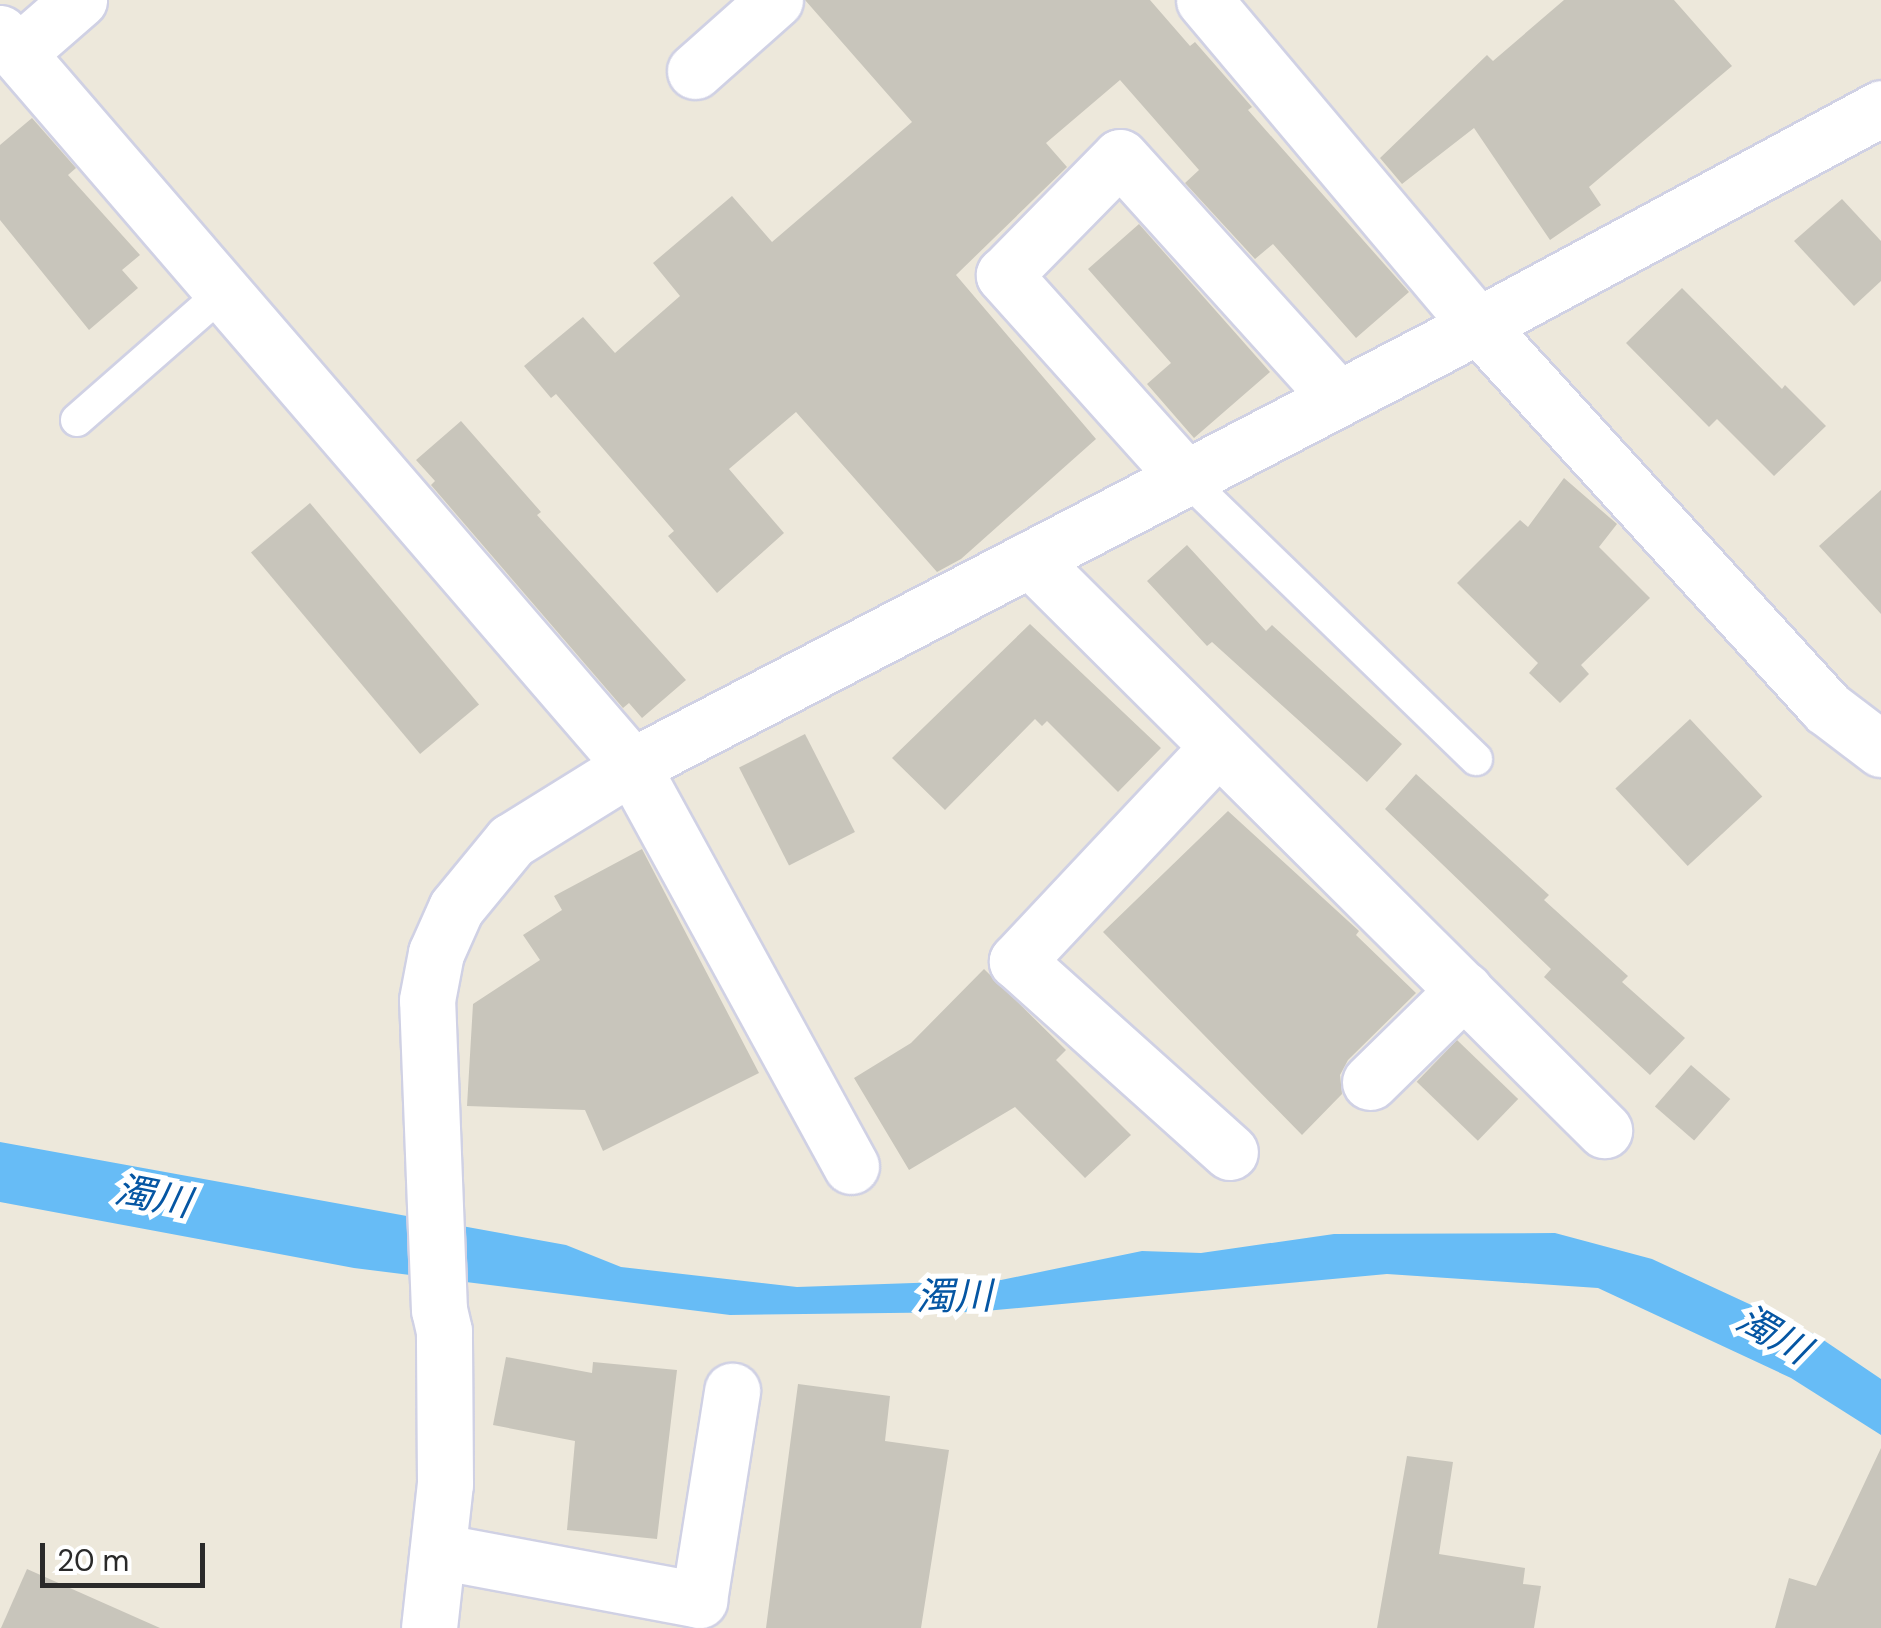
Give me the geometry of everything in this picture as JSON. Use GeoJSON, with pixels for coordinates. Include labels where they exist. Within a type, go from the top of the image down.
{"type":"FeatureCollection","features":[{"type":"Feature","properties":{"kind":"street"},"geometry":{"type":"LineString","coordinates":[[79,0],[9,43],[632,766],[851,1166]]}},
{"type":"Feature","properties":{"kind":"street"},"geometry":{"type":"LineString","coordinates":[[695,71],[775,0]]}},
{"type":"Feature","properties":{"kind":"street"},"geometry":{"type":"LineString","coordinates":[[1204,0],[1478,325],[1827,708],[1881,749]]}},
{"type":"Feature","properties":{"kind":"street"},"geometry":{"type":"LineString","coordinates":[[429,1628],[445,1484],[444,1331],[439,1310],[432,1181],[427,1000],[436,952],[456,908],[511,841],[632,766],[1478,325],[1881,108]]}},
{"type":"Feature","properties":{"kind":"street"},"geometry":{"type":"LineString","coordinates":[[1186,478],[1004,275],[1120,157],[1338,398]]}},
{"type":"Feature","properties":{"kind":"street"},"geometry":{"type":"LineString","coordinates":[[1030,560],[1604,1130]]}},
{"type":"Feature","properties":{"kind":"street"},"geometry":{"type":"LineString","coordinates":[[1218,748],[1018,961],[1230,1152]]}},
{"type":"Feature","properties":{"kind":"street"},"geometry":{"type":"LineString","coordinates":[[1370,1082],[1464,990]]}},
{"type":"Feature","properties":{"kind":"street"},"geometry":{"type":"LineString","coordinates":[[438,1552],[698,1600],[732,1391]]}},
{"type":"Feature","properties":{"kind":"lane"},"geometry":{"type":"LineString","coordinates":[[77,420],[222,293]]}},
{"type":"Feature","properties":{"kind":"lane"},"geometry":{"type":"LineString","coordinates":[[1186,478],[1476,758]]}},
{"type":"Feature","properties":{"kind":"water","name":"濁川"},"geometry":{"type":"Polygon","coordinates":[[[0,1142],[566,1245],[621,1267],[797,1287],[1001,1280],[1142,1251],[1201,1253],[1334,1234],[1555,1233],[1652,1259],[1816,1335],[1881,1379],[1881,1435],[1791,1378],[1598,1288],[1387,1274],[974,1312],[730,1315],[354,1268],[0,1202],[0,1142]]]}},
{"type":"Feature","properties":{"kind":"building"},"geometry":{"type":"Polygon","coordinates":[[[805,0],[1150,0],[1190,46],[1195,42],[1252,107],[1248,110],[1409,292],[1356,338],[1273,244],[1255,259],[1185,183],[1199,170],[1120,80],[1046,143],[1067,167],[956,275],[1096,439],[961,559],[937,572],[796,412],[729,469],[784,533],[717,593],[668,536],[674,531],[556,394],[551,398],[524,366],[583,317],[615,353],[680,296],[653,263],[732,196],[772,242],[912,122],[805,0]]]}},
{"type":"Feature","properties":{"kind":"building"},"geometry":{"type":"Polygon","coordinates":[[[1564,0],[1674,0],[1732,66],[1589,187],[1601,205],[1550,240],[1474,128],[1402,184],[1380,158],[1487,55],[1493,61],[1564,0]]]}},
{"type":"Feature","properties":{"kind":"building"},"geometry":{"type":"Polygon","coordinates":[[[32,118],[76,168],[68,175],[140,255],[122,270],[138,288],[89,330],[0,220],[0,145],[32,118]]]}},
{"type":"Feature","properties":{"kind":"building"},"geometry":{"type":"Polygon","coordinates":[[[1842,199],[1881,241],[1881,281],[1854,306],[1794,241],[1842,199]]]}},
{"type":"Feature","properties":{"kind":"building"},"geometry":{"type":"Polygon","coordinates":[[[1139,224],[1270,372],[1194,438],[1147,384],[1171,363],[1088,269],[1139,224]]]}},
{"type":"Feature","properties":{"kind":"building"},"geometry":{"type":"Polygon","coordinates":[[[1682,288],[1782,389],[1785,385],[1826,426],[1774,476],[1717,419],[1709,427],[1626,343],[1682,288]]]}},
{"type":"Feature","properties":{"kind":"building"},"geometry":{"type":"Polygon","coordinates":[[[461,421],[541,512],[537,515],[686,680],[642,718],[629,703],[623,708],[431,485],[435,481],[416,460],[461,421]]]}},
{"type":"Feature","properties":{"kind":"building"},"geometry":{"type":"Polygon","coordinates":[[[1564,478],[1617,524],[1599,547],[1650,598],[1581,665],[1589,674],[1560,703],[1529,673],[1538,663],[1457,583],[1520,520],[1528,527],[1564,478]]]}},
{"type":"Feature","properties":{"kind":"building"},"geometry":{"type":"Polygon","coordinates":[[[1881,490],[1881,614],[1819,546],[1881,490]]]}},
{"type":"Feature","properties":{"kind":"building"},"geometry":{"type":"Polygon","coordinates":[[[310,503],[479,704],[420,754],[251,552],[310,503]]]}},
{"type":"Feature","properties":{"kind":"building"},"geometry":{"type":"Polygon","coordinates":[[[1187,545],[1266,631],[1272,625],[1402,744],[1367,782],[1212,642],[1207,646],[1147,581],[1187,545]]]}},
{"type":"Feature","properties":{"kind":"building"},"geometry":{"type":"Polygon","coordinates":[[[1030,624],[1161,748],[1118,792],[1047,721],[1042,726],[1035,719],[945,810],[892,758],[1030,624]]]}},
{"type":"Feature","properties":{"kind":"building"},"geometry":{"type":"Polygon","coordinates":[[[1690,719],[1762,797],[1688,866],[1615,789],[1690,719]]]}},
{"type":"Feature","properties":{"kind":"building"},"geometry":{"type":"Polygon","coordinates":[[[805,734],[855,832],[789,866],[739,768],[805,734]]]}},
{"type":"Feature","properties":{"kind":"building"},"geometry":{"type":"Polygon","coordinates":[[[1416,774],[1549,895],[1544,900],[1628,976],[1622,982],[1685,1038],[1650,1075],[1544,977],[1551,969],[1385,809],[1416,774]]]}},
{"type":"Feature","properties":{"kind":"building"},"geometry":{"type":"Polygon","coordinates":[[[1228,811],[1359,931],[1356,935],[1416,993],[1348,1060],[1340,1075],[1342,1094],[1302,1135],[1103,932],[1228,811]]]}},
{"type":"Feature","properties":{"kind":"building"},"geometry":{"type":"Polygon","coordinates":[[[642,849],[759,1073],[603,1151],[585,1110],[467,1106],[473,1004],[540,960],[523,935],[562,910],[554,896],[642,849]]]}},
{"type":"Feature","properties":{"kind":"building"},"geometry":{"type":"Polygon","coordinates":[[[984,969],[1066,1050],[1056,1060],[1131,1135],[1085,1178],[1015,1107],[909,1170],[854,1078],[911,1043],[984,969]]]}},
{"type":"Feature","properties":{"kind":"building"},"geometry":{"type":"Polygon","coordinates":[[[1457,1040],[1518,1099],[1478,1141],[1417,1082],[1457,1040]]]}},
{"type":"Feature","properties":{"kind":"building"},"geometry":{"type":"Polygon","coordinates":[[[1691,1065],[1730,1099],[1694,1141],[1655,1107],[1691,1065]]]}},
{"type":"Feature","properties":{"kind":"building"},"geometry":{"type":"Polygon","coordinates":[[[506,1357],[592,1373],[593,1362],[677,1370],[657,1539],[567,1530],[575,1441],[493,1425],[506,1357]]]}},
{"type":"Feature","properties":{"kind":"building"},"geometry":{"type":"Polygon","coordinates":[[[798,1384],[890,1396],[885,1441],[949,1450],[921,1628],[766,1628],[798,1384]]]}},
{"type":"Feature","properties":{"kind":"building"},"geometry":{"type":"Polygon","coordinates":[[[1881,1448],[1881,1628],[1775,1628],[1789,1578],[1816,1586],[1881,1448]]]}},
{"type":"Feature","properties":{"kind":"building"},"geometry":{"type":"Polygon","coordinates":[[[1407,1456],[1453,1462],[1439,1554],[1525,1568],[1523,1584],[1541,1586],[1534,1628],[1377,1628],[1407,1456]]]}},
{"type":"Feature","properties":{"kind":"building"},"geometry":{"type":"Polygon","coordinates":[[[27,1569],[160,1628],[1,1628],[27,1569]]]}}]}
